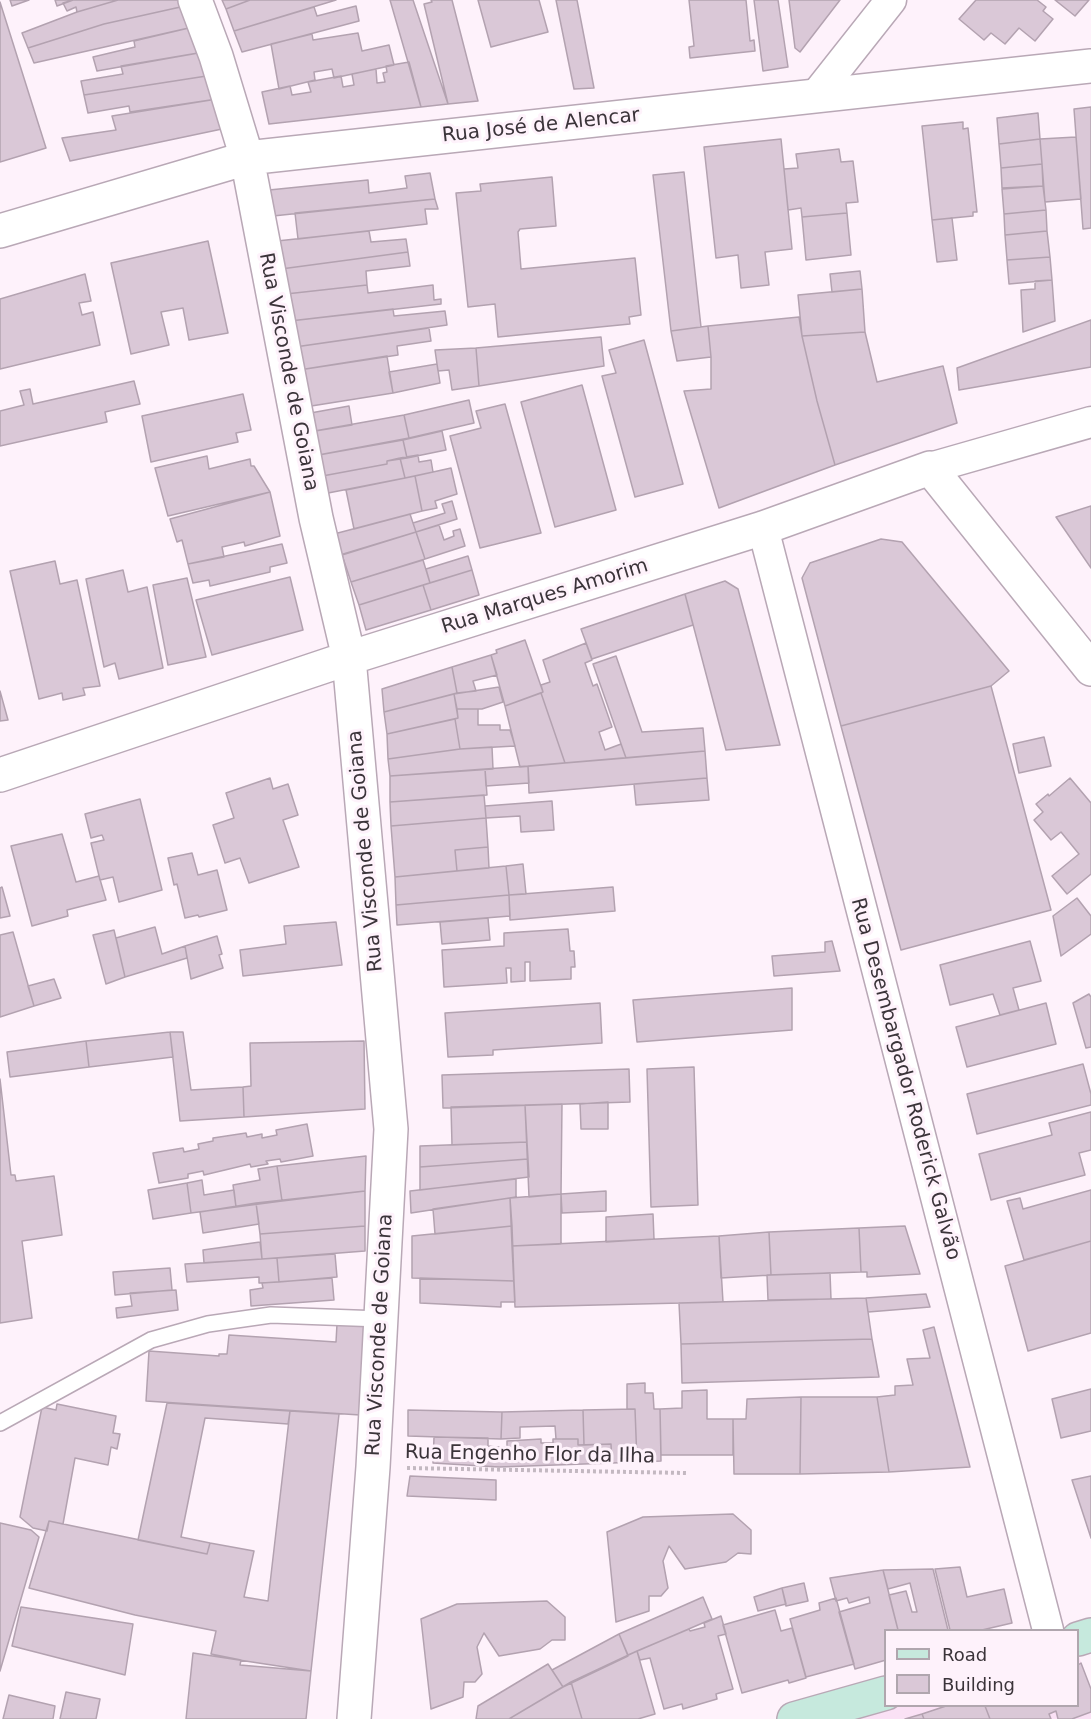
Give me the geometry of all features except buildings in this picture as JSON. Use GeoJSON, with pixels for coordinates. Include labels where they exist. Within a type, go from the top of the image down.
{"type":"FeatureCollection","features":[{"type":"Feature","properties":{"kind":"main road"},"geometry":{"type":"LineString","coordinates":[[794,1719],[884,1693]]}},
{"type":"Feature","properties":{"kind":"street","name":"Rua Visconde de Goiana"},"geometry":{"type":"LineString","coordinates":[[195,0],[216,56],[247,158],[316,518],[349,658],[391,1129],[374,1467],[354,1719]]}},
{"type":"Feature","properties":{"kind":"street"},"geometry":{"type":"LineString","coordinates":[[816,95],[891,0]]}},
{"type":"Feature","properties":{"kind":"street","name":"Rua José de Alencar"},"geometry":{"type":"LineString","coordinates":[[0,231],[247,158],[1091,66]]}},
{"type":"Feature","properties":{"kind":"street","name":"Rua Marques Amorim"},"geometry":{"type":"LineString","coordinates":[[0,775],[349,658],[763,528],[930,468],[1091,422]]}},
{"type":"Feature","properties":{"kind":"street"},"geometry":{"type":"LineString","coordinates":[[930,468],[1091,669]]}},
{"type":"Feature","properties":{"kind":"street","name":"Rua Desembargador Roderick Galvão"},"geometry":{"type":"LineString","coordinates":[[763,528],[1048,1629]]}},
{"type":"Feature","properties":{"kind":"lane"},"geometry":{"type":"LineString","coordinates":[[0,1423],[151,1340],[208,1324],[271,1316],[381,1320]]}},
{"type":"Feature","properties":{"kind":"path","name":"Rua Engenho Flor da Ilha"},"geometry":{"type":"LineString","coordinates":[[374,1467],[686,1473]]}},
{"type":"Feature","properties":{"kind":"shaded area"},"geometry":{"type":"Polygon","coordinates":[[[1079,1657],[1091,1689],[1091,1719],[795,1719],[884,1706],[1079,1707],[1079,1657]]]}}]}
